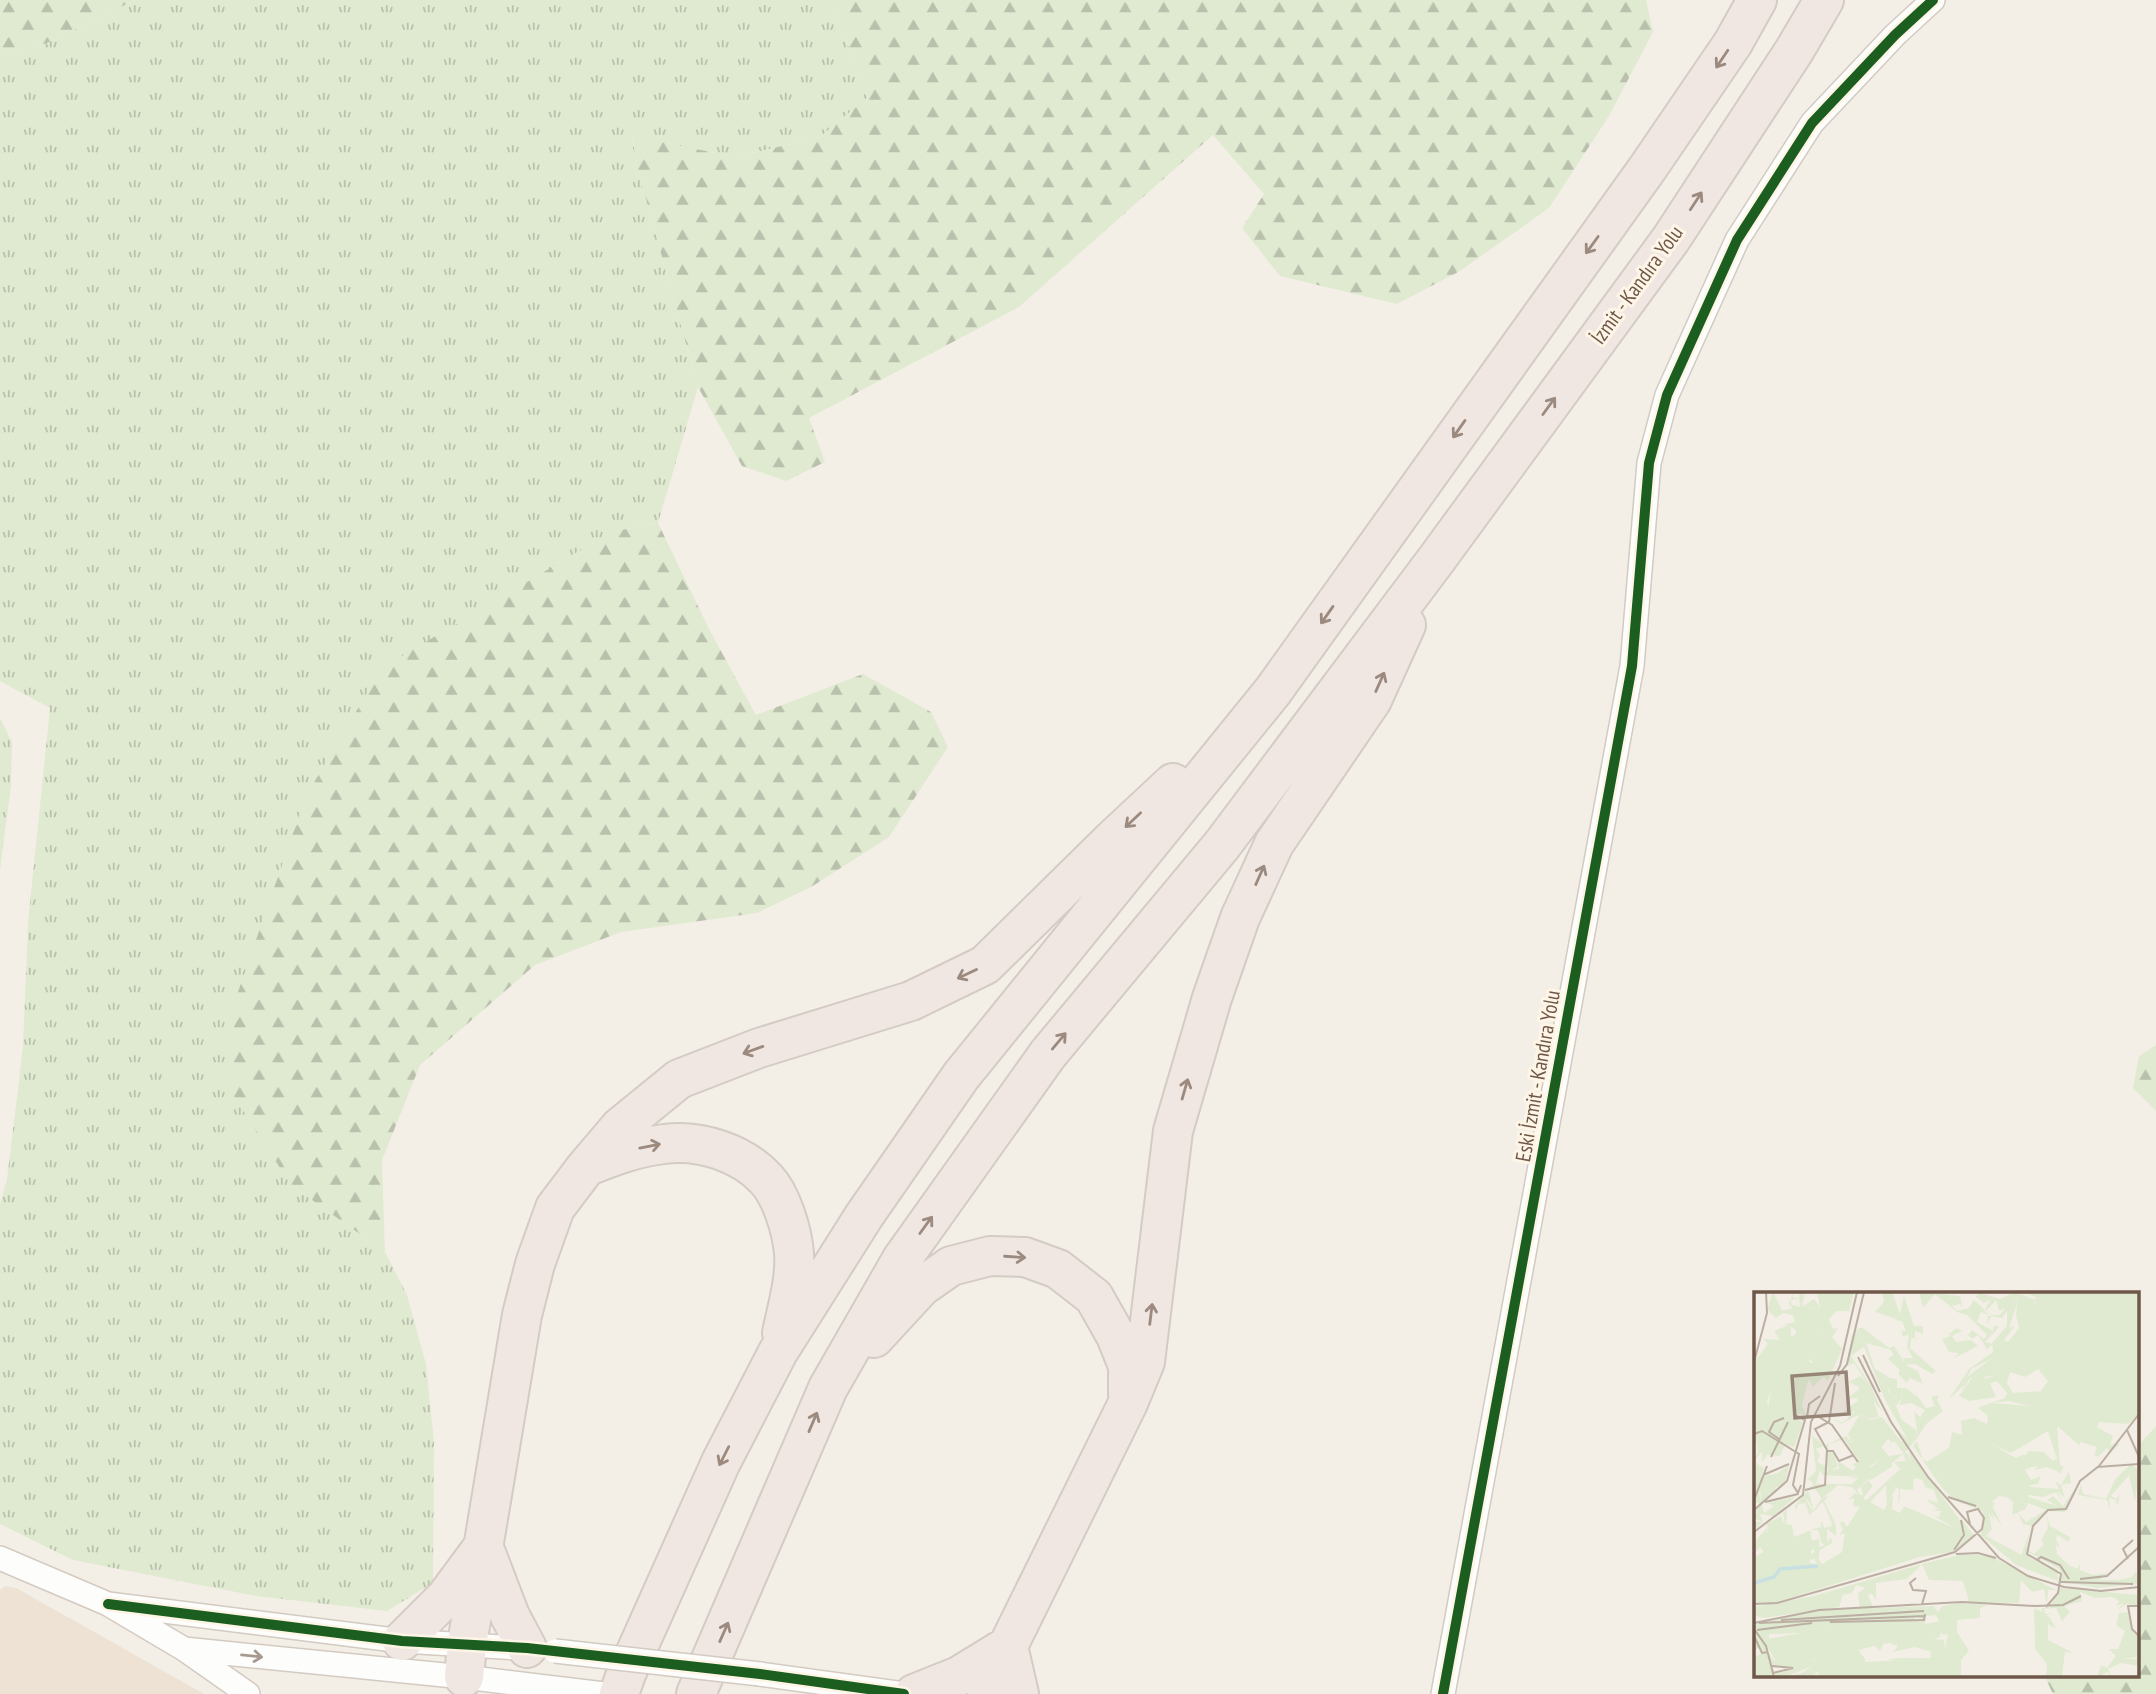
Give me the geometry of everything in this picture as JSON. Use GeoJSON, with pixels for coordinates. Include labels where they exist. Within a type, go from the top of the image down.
{"type":"FeatureCollection","features":[{"type":"Feature","properties":{"kind":"highway"},"geometry":{"type":"LineString","coordinates":[[619,1694],[721,1462],[778,1352],[864,1216],[961,1076],[1273,691],[1647,169],[1733,43],[1757,0]]}},
{"type":"Feature","properties":{"kind":"highway","name":"İzmit - Kandıra Yolu"},"geometry":{"type":"LineString","coordinates":[[1436,560],[1671,239],[1794,51],[1824,0]]}},
{"type":"Feature","properties":{"kind":"highway"},"geometry":{"type":"LineString","coordinates":[[696,1694],[828,1388],[902,1259],[1048,1054],[1222,845],[1436,560]]}},
{"type":"Feature","properties":{"kind":"highway"},"geometry":{"type":"LineString","coordinates":[[988,1694],[1008,1646],[1128,1403],[1145,1362],[1173,1131],[1212,998],[1240,918],[1274,844],[1373,700],[1436,560]]}},
{"type":"Feature","properties":{"kind":"highway"},"geometry":{"type":"LineString","coordinates":[[466,1660],[522,1315],[535,1264],[555,1208],[586,1167],[620,1127],[679,1079],[759,1048],[911,1000],[985,965],[1113,839],[1273,691]]}},
{"type":"Feature","properties":{"kind":"highway"},"geometry":{"type":"LineString","coordinates":[[586,1167],[625,1151],[666,1143],[703,1144],[739,1158],[767,1180],[785,1210],[794,1254],[778,1352]]}},
{"type":"Feature","properties":{"kind":"highway"},"geometry":{"type":"LineString","coordinates":[[828,1388],[921,1287],[951,1266],[990,1256],[1025,1257],[1058,1269],[1094,1297],[1116,1336],[1128,1366],[1128,1403]]}},
{"type":"Feature","properties":{"kind":"highway"},"geometry":{"type":"LineString","coordinates":[[402,1641],[446,1597],[484,1546]]}},
{"type":"Feature","properties":{"kind":"highway"},"geometry":{"type":"LineString","coordinates":[[484,1546],[510,1616],[541,1650]]}},
{"type":"Feature","properties":{"kind":"highway"},"geometry":{"type":"LineString","coordinates":[[914,1694],[959,1676],[1008,1646]]}},
{"type":"Feature","properties":{"kind":"highway"},"geometry":{"type":"LineString","coordinates":[[1008,1646],[1019,1694]]}},
{"type":"Feature","properties":{"kind":"street","name":"Eski İzmit - Kandıra Yolu"},"geometry":{"type":"LineString","coordinates":[[1443,1694],[1632,666],[1649,463],[1667,395],[1737,240],[1812,123],[1895,35],[1933,0]]}},
{"type":"Feature","properties":{"kind":"street"},"geometry":{"type":"LineString","coordinates":[[0,1558],[108,1604],[184,1649],[248,1694]]}},
{"type":"Feature","properties":{"kind":"street"},"geometry":{"type":"LineString","coordinates":[[108,1604],[402,1641],[466,1660],[534,1686],[604,1694]]}},
{"type":"Feature","properties":{"kind":"street"},"geometry":{"type":"LineString","coordinates":[[184,1649],[466,1660],[541,1650],[760,1674],[904,1694]]}},
{"type":"Feature","properties":{"kind":"shaded area"},"geometry":{"type":"Polygon","coordinates":[[[6,1586],[18,1589],[204,1694],[0,1694],[0,1590],[6,1586]]]}},
{"type":"Feature","properties":{"kind":"green space"},"geometry":{"type":"Polygon","coordinates":[[[0,0],[135,0],[47,43],[0,56],[0,0]]]}},
{"type":"Feature","properties":{"kind":"green space"},"geometry":{"type":"Polygon","coordinates":[[[135,0],[831,0],[868,97],[820,137],[735,157],[632,137],[638,170],[698,387],[658,523],[611,532],[291,1185],[385,1252],[407,1295],[426,1364],[434,1442],[433,1583],[387,1611],[256,1596],[73,1560],[0,1524],[0,1204],[7,1179],[23,1047],[28,922],[50,708],[0,681],[0,56],[47,43],[135,0]]]}},
{"type":"Feature","properties":{"kind":"green space"},"geometry":{"type":"Polygon","coordinates":[[[831,0],[1646,0],[1653,32],[1609,116],[1549,208],[1460,271],[1397,304],[1280,276],[1242,228],[1264,194],[1213,135],[1019,307],[809,418],[825,462],[786,481],[742,466],[698,387],[638,170],[632,136],[735,157],[820,137],[868,97],[831,0]]]}},
{"type":"Feature","properties":{"kind":"green space"},"geometry":{"type":"Polygon","coordinates":[[[658,523],[710,631],[756,715],[863,674],[931,712],[948,747],[889,837],[811,887],[757,913],[621,932],[535,965],[420,1065],[382,1160],[385,1252],[291,1185],[232,1093],[230,1015],[306,796],[382,668],[611,532],[658,523]]]}},
{"type":"Feature","properties":{"kind":"green space"},"geometry":{"type":"Polygon","coordinates":[[[0,718],[12,742],[11,785],[0,871],[0,718]]]}},
{"type":"Feature","properties":{"kind":"green space"},"geometry":{"type":"Polygon","coordinates":[[[2156,1045],[2156,1111],[2133,1088],[2139,1056],[2156,1045]]]}},
{"type":"Feature","properties":{"kind":"green space"},"geometry":{"type":"Polygon","coordinates":[[[2156,1426],[2156,1694],[2053,1694],[2044,1676],[2138,1676],[2138,1446],[2156,1426]]]}},
{"type":"Feature","properties":{"kind":"cycle path"},"geometry":{"type":"LineString","coordinates":[[1443,1694],[1632,666],[1649,463],[1667,395],[1737,240],[1812,123],[1895,35],[1933,0]]}},
{"type":"Feature","properties":{"kind":"cycle path"},"geometry":{"type":"LineString","coordinates":[[108,1604],[402,1641],[527,1648],[760,1674],[904,1694]]}}]}
